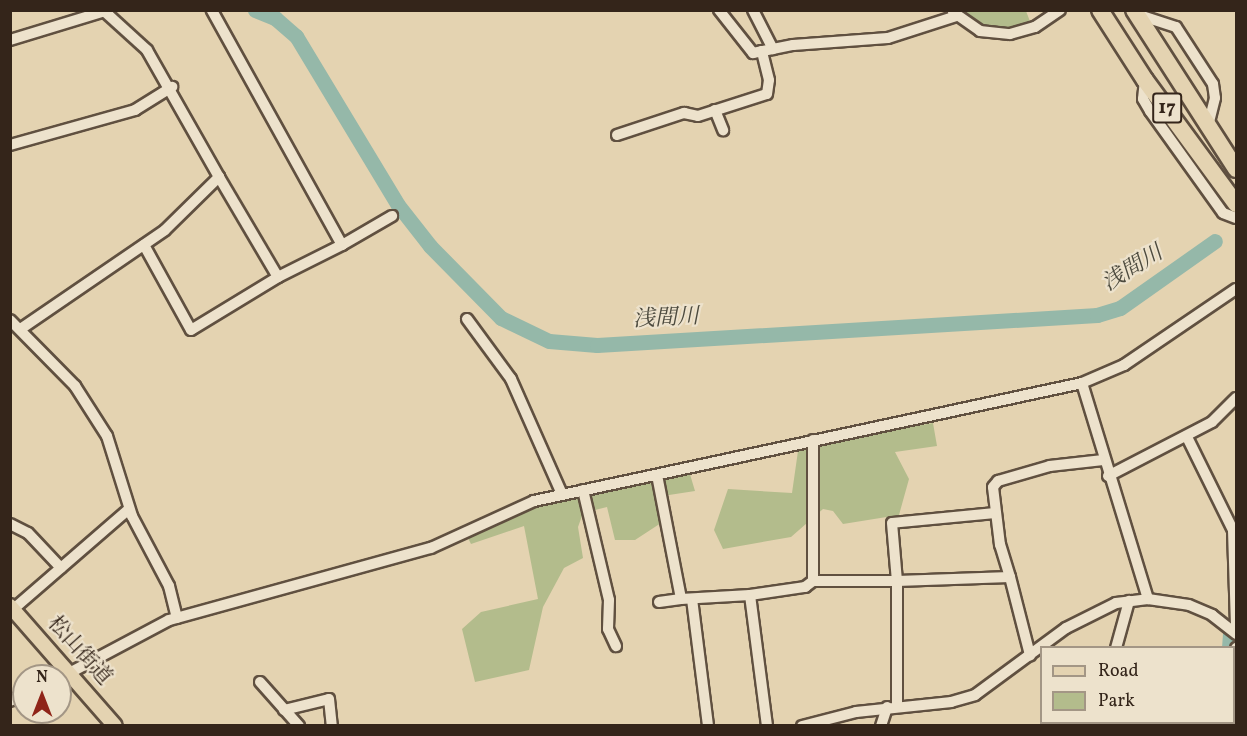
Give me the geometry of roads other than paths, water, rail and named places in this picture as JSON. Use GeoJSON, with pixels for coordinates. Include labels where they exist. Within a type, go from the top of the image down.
{"type":"FeatureCollection","features":[{"type":"Feature","properties":{"kind":"highway","name":"17"},"geometry":{"type":"LineString","coordinates":[[1100,10],[1145,80],[1236,204]]}},
{"type":"Feature","properties":{"kind":"highway","name":"17"},"geometry":{"type":"LineString","coordinates":[[1135,12],[1236,169]]}},
{"type":"Feature","properties":{"kind":"main road","name":"松山街道"},"geometry":{"type":"LineString","coordinates":[[12,609],[56,664]]}},
{"type":"Feature","properties":{"kind":"main road","name":"松山街道"},"geometry":{"type":"LineString","coordinates":[[72,682],[115,726]]}},
{"type":"Feature","properties":{"kind":"street"},"geometry":{"type":"LineString","coordinates":[[213,10],[342,245]]}},
{"type":"Feature","properties":{"kind":"street"},"geometry":{"type":"LineString","coordinates":[[719,10],[753,53],[888,38],[954,13],[980,31],[1010,34],[1035,27],[1060,10]]}},
{"type":"Feature","properties":{"kind":"street"},"geometry":{"type":"LineString","coordinates":[[617,135],[684,113],[698,116],[767,94],[767,50],[753,10]]}},
{"type":"Feature","properties":{"kind":"street"},"geometry":{"type":"LineString","coordinates":[[10,40],[105,11],[147,50],[172,87],[219,177],[278,278]]}},
{"type":"Feature","properties":{"kind":"street"},"geometry":{"type":"LineString","coordinates":[[1135,12],[1176,27],[1213,84],[1215,98],[1208,127]]}},
{"type":"Feature","properties":{"kind":"street"},"geometry":{"type":"LineString","coordinates":[[1145,80],[1143,99],[1150,111],[1223,213],[1236,218]]}},
{"type":"Feature","properties":{"kind":"street"},"geometry":{"type":"LineString","coordinates":[[10,145],[135,110],[172,87]]}},
{"type":"Feature","properties":{"kind":"street"},"geometry":{"type":"LineString","coordinates":[[715,110],[723,130]]}},
{"type":"Feature","properties":{"kind":"street"},"geometry":{"type":"LineString","coordinates":[[22,328],[144,245],[219,177]]}},
{"type":"Feature","properties":{"kind":"street"},"geometry":{"type":"LineString","coordinates":[[144,245],[191,330],[278,278],[392,216]]}},
{"type":"Feature","properties":{"kind":"street"},"geometry":{"type":"LineString","coordinates":[[72,673],[177,618],[431,548],[514,507],[562,494],[1082,384],[1124,365],[1236,290]]}},
{"type":"Feature","properties":{"kind":"street"},"geometry":{"type":"LineString","coordinates":[[467,319],[511,379],[562,494]]}},
{"type":"Feature","properties":{"kind":"street"},"geometry":{"type":"LineString","coordinates":[[10,320],[22,328],[75,387],[107,436],[129,509],[168,586],[177,618]]}},
{"type":"Feature","properties":{"kind":"street"},"geometry":{"type":"LineString","coordinates":[[1082,384],[1103,460],[1148,599]]}},
{"type":"Feature","properties":{"kind":"street"},"geometry":{"type":"LineString","coordinates":[[1108,476],[1212,422],[1236,398]]}},
{"type":"Feature","properties":{"kind":"street"},"geometry":{"type":"LineString","coordinates":[[1187,437],[1233,530],[1236,624]]}},
{"type":"Feature","properties":{"kind":"street"},"geometry":{"type":"LineString","coordinates":[[813,440],[813,581]]}},
{"type":"Feature","properties":{"kind":"street"},"geometry":{"type":"LineString","coordinates":[[1030,655],[995,513],[993,487],[998,481],[1050,466],[1103,460]]}},
{"type":"Feature","properties":{"kind":"street"},"geometry":{"type":"LineString","coordinates":[[657,475],[686,599],[708,726]]}},
{"type":"Feature","properties":{"kind":"street"},"geometry":{"type":"LineString","coordinates":[[583,490],[609,600],[608,629],[616,646]]}},
{"type":"Feature","properties":{"kind":"street"},"geometry":{"type":"LineString","coordinates":[[12,609],[129,509]]}},
{"type":"Feature","properties":{"kind":"street"},"geometry":{"type":"LineString","coordinates":[[881,726],[892,706],[897,581],[892,522],[995,513]]}},
{"type":"Feature","properties":{"kind":"street"},"geometry":{"type":"LineString","coordinates":[[10,524],[28,532],[61,568]]}},
{"type":"Feature","properties":{"kind":"street"},"geometry":{"type":"LineString","coordinates":[[659,602],[750,595],[806,587],[813,581],[897,581],[1010,576]]}},
{"type":"Feature","properties":{"kind":"street"},"geometry":{"type":"LineString","coordinates":[[750,595],[767,726]]}},
{"type":"Feature","properties":{"kind":"street"},"geometry":{"type":"LineString","coordinates":[[1043,646],[1084,617],[1102,608],[1148,599],[1189,604],[1212,615],[1236,634]]}},
{"type":"Feature","properties":{"kind":"street"},"geometry":{"type":"LineString","coordinates":[[1117,646],[1129,601]]}},
{"type":"Feature","properties":{"kind":"street"},"geometry":{"type":"LineString","coordinates":[[802,726],[892,706],[951,702],[975,695],[1040,648]]}},
{"type":"Feature","properties":{"kind":"street"},"geometry":{"type":"LineString","coordinates":[[1235,671],[1236,648]]}},
{"type":"Feature","properties":{"kind":"street"},"geometry":{"type":"LineString","coordinates":[[260,682],[299,726]]}},
{"type":"Feature","properties":{"kind":"street"},"geometry":{"type":"LineString","coordinates":[[284,710],[329,699],[332,726]]}},
{"type":"Feature","properties":{"kind":"waterway","name":"浅間川"},"geometry":{"type":"LineString","coordinates":[[255,10],[275,18],[296,36],[398,205],[430,246],[501,318],[549,341],[597,345],[1097,315],[1120,308],[1215,241]]}},
{"type":"Feature","properties":{"kind":"waterway"},"geometry":{"type":"LineString","coordinates":[[1229,646],[1230,634]]}}]}
